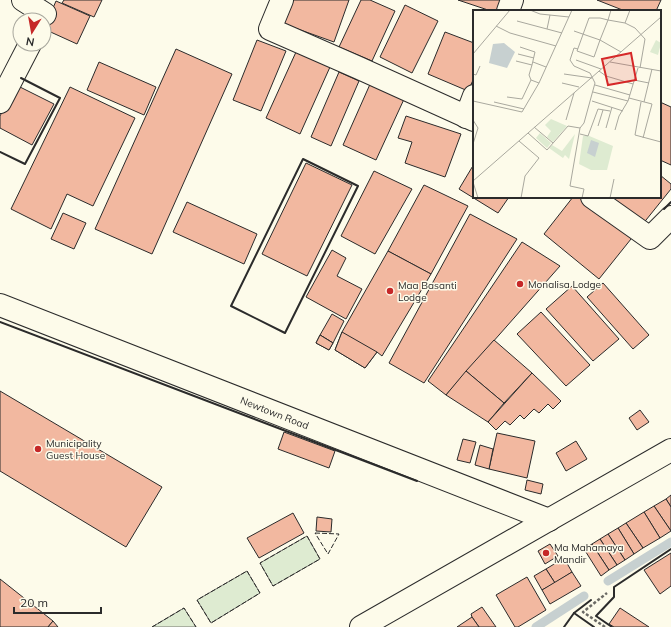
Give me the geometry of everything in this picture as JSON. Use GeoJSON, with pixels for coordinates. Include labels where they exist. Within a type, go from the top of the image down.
{"type":"FeatureCollection","features":[{"type":"Feature","properties":{"kind":"street"},"geometry":{"type":"LineString","coordinates":[[24,0],[47,11]]}},
{"type":"Feature","properties":{"kind":"street"},"geometry":{"type":"LineString","coordinates":[[282,0],[270,29],[470,119],[473,102]]}},
{"type":"Feature","properties":{"kind":"street"},"geometry":{"type":"LineString","coordinates":[[508,10],[512,0]]}},
{"type":"Feature","properties":{"kind":"street"},"geometry":{"type":"LineString","coordinates":[[0,102],[26,52]]}},
{"type":"Feature","properties":{"kind":"street"},"geometry":{"type":"LineString","coordinates":[[593,198],[650,238],[671,216]]}},
{"type":"Feature","properties":{"kind":"street","name":"Newtown Road"},"geometry":{"type":"LineString","coordinates":[[0,305],[549,520]]}},
{"type":"Feature","properties":{"kind":"street"},"geometry":{"type":"LineString","coordinates":[[361,627],[671,450]]}},
{"type":"Feature","properties":{"kind":"path"},"geometry":{"type":"LineString","coordinates":[[605,627],[583,612],[608,593]]}},
{"type":"Feature","properties":{"kind":"green space"},"geometry":{"type":"Polygon","coordinates":[[[307,536],[320,559],[273,586],[260,563],[307,536]]]}},
{"type":"Feature","properties":{"kind":"green space"},"geometry":{"type":"Polygon","coordinates":[[[247,571],[260,593],[211,623],[197,600],[247,571]]]}},
{"type":"Feature","properties":{"kind":"green space"},"geometry":{"type":"Polygon","coordinates":[[[184,608],[196,627],[152,627],[184,608]]]}},
{"type":"Feature","properties":{"kind":"building"},"geometry":{"type":"Polygon","coordinates":[[[64,0],[102,0],[94,17],[62,3],[64,0]]]}},
{"type":"Feature","properties":{"kind":"building"},"geometry":{"type":"Polygon","coordinates":[[[290,0],[349,0],[334,42],[281,23],[290,0]]]}},
{"type":"Feature","properties":{"kind":"building"},"geometry":{"type":"Polygon","coordinates":[[[361,0],[370,0],[395,11],[372,61],[339,47],[361,0]]]}},
{"type":"Feature","properties":{"kind":"building"},"geometry":{"type":"Polygon","coordinates":[[[458,0],[506,0],[502,10],[488,10],[458,0]]]}},
{"type":"Feature","properties":{"kind":"building"},"geometry":{"type":"Polygon","coordinates":[[[597,0],[661,0],[656,10],[622,10],[597,0]]]}},
{"type":"Feature","properties":{"kind":"building"},"geometry":{"type":"Polygon","coordinates":[[[56,1],[90,16],[77,44],[52,33],[51,12],[56,1]]]}},
{"type":"Feature","properties":{"kind":"building"},"geometry":{"type":"Polygon","coordinates":[[[405,5],[438,21],[412,73],[380,57],[405,5]]]}},
{"type":"Feature","properties":{"kind":"building"},"geometry":{"type":"Polygon","coordinates":[[[445,32],[473,43],[473,80],[468,91],[428,74],[445,32]]]}},
{"type":"Feature","properties":{"kind":"building"},"geometry":{"type":"Polygon","coordinates":[[[257,40],[286,51],[261,111],[233,100],[257,40]]]}},
{"type":"Feature","properties":{"kind":"building"},"geometry":{"type":"Polygon","coordinates":[[[176,49],[232,74],[152,254],[95,229],[176,49]]]}},
{"type":"Feature","properties":{"kind":"building"},"geometry":{"type":"Polygon","coordinates":[[[296,52],[330,67],[300,134],[266,118],[296,52]]]}},
{"type":"Feature","properties":{"kind":"building"},"geometry":{"type":"Polygon","coordinates":[[[99,62],[156,87],[144,115],[87,90],[99,62]]]}},
{"type":"Feature","properties":{"kind":"building"},"geometry":{"type":"Polygon","coordinates":[[[339,72],[359,81],[331,146],[311,137],[339,72]]]}},
{"type":"Feature","properties":{"kind":"building"},"geometry":{"type":"Polygon","coordinates":[[[371,82],[405,97],[376,160],[343,145],[371,82]]]}},
{"type":"Feature","properties":{"kind":"building"},"geometry":{"type":"Polygon","coordinates":[[[16,85],[54,104],[32,145],[0,128],[0,116],[16,85]]]}},
{"type":"Feature","properties":{"kind":"building"},"geometry":{"type":"Polygon","coordinates":[[[70,87],[135,118],[93,206],[67,194],[51,229],[11,209],[70,87]]]}},
{"type":"Feature","properties":{"kind":"building"},"geometry":{"type":"Polygon","coordinates":[[[661,102],[671,107],[671,165],[661,160],[661,102]]]}},
{"type":"Feature","properties":{"kind":"building"},"geometry":{"type":"Polygon","coordinates":[[[406,116],[461,134],[445,177],[405,163],[412,142],[398,138],[406,116]]]}},
{"type":"Feature","properties":{"kind":"building"},"geometry":{"type":"Polygon","coordinates":[[[306,163],[352,185],[307,276],[262,254],[306,163]]]}},
{"type":"Feature","properties":{"kind":"building"},"geometry":{"type":"Polygon","coordinates":[[[473,166],[473,198],[459,189],[473,166]]]}},
{"type":"Feature","properties":{"kind":"building"},"geometry":{"type":"Polygon","coordinates":[[[374,171],[412,189],[375,254],[341,236],[374,171]]]}},
{"type":"Feature","properties":{"kind":"building"},"geometry":{"type":"Polygon","coordinates":[[[661,176],[671,184],[671,189],[642,225],[605,198],[661,198],[661,176]]]}},
{"type":"Feature","properties":{"kind":"building"},"geometry":{"type":"Polygon","coordinates":[[[424,185],[468,206],[431,274],[388,251],[424,185]]]}},
{"type":"Feature","properties":{"kind":"building"},"geometry":{"type":"Polygon","coordinates":[[[474,198],[508,198],[498,213],[474,198]]]}},
{"type":"Feature","properties":{"kind":"building"},"geometry":{"type":"Polygon","coordinates":[[[572,198],[587,198],[635,234],[599,279],[544,234],[572,198]]]}},
{"type":"Feature","properties":{"kind":"building"},"geometry":{"type":"Polygon","coordinates":[[[187,202],[257,234],[244,264],[173,232],[187,202]]]}},
{"type":"Feature","properties":{"kind":"building"},"geometry":{"type":"Polygon","coordinates":[[[63,213],[86,223],[74,249],[51,239],[63,213]]]}},
{"type":"Feature","properties":{"kind":"building"},"geometry":{"type":"Polygon","coordinates":[[[470,214],[517,239],[424,383],[389,363],[470,214]]]}},
{"type":"Feature","properties":{"kind":"building"},"geometry":{"type":"Polygon","coordinates":[[[522,242],[560,266],[446,395],[428,381],[522,242]]]}},
{"type":"Feature","properties":{"kind":"building"},"geometry":{"type":"Polygon","coordinates":[[[332,250],[346,258],[337,276],[362,289],[346,319],[306,297],[332,250]]]}},
{"type":"Feature","properties":{"kind":"building"},"geometry":{"type":"Polygon","coordinates":[[[388,251],[431,274],[382,356],[377,352],[365,368],[335,350],[342,332],[388,251]]]}},
{"type":"Feature","properties":{"kind":"building"},"geometry":{"type":"Polygon","coordinates":[[[603,283],[649,335],[633,349],[587,297],[603,283]]]}},
{"type":"Feature","properties":{"kind":"building"},"geometry":{"type":"Polygon","coordinates":[[[572,286],[619,339],[593,361],[546,309],[572,286]]]}},
{"type":"Feature","properties":{"kind":"building"},"geometry":{"type":"Polygon","coordinates":[[[541,312],[590,365],[566,386],[517,334],[541,312]]]}},
{"type":"Feature","properties":{"kind":"building"},"geometry":{"type":"Polygon","coordinates":[[[332,314],[344,321],[333,343],[320,335],[332,314]]]}},
{"type":"Feature","properties":{"kind":"building"},"geometry":{"type":"Polygon","coordinates":[[[342,332],[377,352],[365,368],[335,350],[342,332]]]}},
{"type":"Feature","properties":{"kind":"building"},"geometry":{"type":"Polygon","coordinates":[[[320,335],[333,343],[329,350],[316,343],[320,335]]]}},
{"type":"Feature","properties":{"kind":"building"},"geometry":{"type":"Polygon","coordinates":[[[320,335],[333,343],[329,350],[316,343],[320,335]]]}},
{"type":"Feature","properties":{"kind":"building"},"geometry":{"type":"Polygon","coordinates":[[[494,340],[532,373],[504,403],[466,371],[494,340]]]}},
{"type":"Feature","properties":{"kind":"building"},"geometry":{"type":"Polygon","coordinates":[[[466,371],[504,403],[488,422],[446,395],[466,371]]]}},
{"type":"Feature","properties":{"kind":"building"},"geometry":{"type":"Polygon","coordinates":[[[532,373],[561,401],[553,409],[548,404],[539,413],[534,409],[524,419],[520,415],[510,425],[505,421],[496,430],[488,422],[532,373]]]}},
{"type":"Feature","properties":{"kind":"building"},"geometry":{"type":"Polygon","coordinates":[[[0,391],[162,487],[126,547],[0,471],[0,391]]]}},
{"type":"Feature","properties":{"kind":"building"},"geometry":{"type":"Polygon","coordinates":[[[640,410],[649,422],[637,430],[629,418],[640,410]]]}},
{"type":"Feature","properties":{"kind":"building"},"geometry":{"type":"Polygon","coordinates":[[[284,432],[335,451],[329,468],[278,449],[284,432]]]}},
{"type":"Feature","properties":{"kind":"building"},"geometry":{"type":"Polygon","coordinates":[[[497,433],[535,441],[527,478],[489,469],[497,433]]]}},
{"type":"Feature","properties":{"kind":"building"},"geometry":{"type":"Polygon","coordinates":[[[463,439],[476,442],[470,463],[457,460],[463,439]]]}},
{"type":"Feature","properties":{"kind":"building"},"geometry":{"type":"Polygon","coordinates":[[[576,441],[587,459],[566,471],[556,453],[576,441]]]}},
{"type":"Feature","properties":{"kind":"building"},"geometry":{"type":"Polygon","coordinates":[[[480,445],[493,449],[489,469],[475,465],[480,445]]]}},
{"type":"Feature","properties":{"kind":"building"},"geometry":{"type":"Polygon","coordinates":[[[527,480],[543,484],[541,494],[525,490],[527,480]]]}},
{"type":"Feature","properties":{"kind":"building"},"geometry":{"type":"Polygon","coordinates":[[[671,495],[671,507],[666,499],[671,495]]]}},
{"type":"Feature","properties":{"kind":"building"},"geometry":{"type":"Polygon","coordinates":[[[666,499],[671,507],[671,531],[654,506],[666,499]]]}},
{"type":"Feature","properties":{"kind":"building"},"geometry":{"type":"Polygon","coordinates":[[[654,506],[671,531],[660,538],[644,512],[654,506]]]}},
{"type":"Feature","properties":{"kind":"building"},"geometry":{"type":"Polygon","coordinates":[[[644,512],[660,538],[643,548],[626,523],[644,512]]]}},
{"type":"Feature","properties":{"kind":"building"},"geometry":{"type":"Polygon","coordinates":[[[293,513],[304,533],[259,558],[247,538],[293,513]]]}},
{"type":"Feature","properties":{"kind":"building"},"geometry":{"type":"Polygon","coordinates":[[[317,517],[332,519],[331,532],[316,531],[317,517]]]}},
{"type":"Feature","properties":{"kind":"building"},"geometry":{"type":"Polygon","coordinates":[[[626,523],[643,548],[634,554],[618,528],[626,523]]]}},
{"type":"Feature","properties":{"kind":"building"},"geometry":{"type":"Polygon","coordinates":[[[618,528],[634,554],[625,560],[608,534],[618,528]]]}},
{"type":"Feature","properties":{"kind":"building"},"geometry":{"type":"Polygon","coordinates":[[[608,534],[625,560],[617,565],[600,539],[608,534]]]}},
{"type":"Feature","properties":{"kind":"building"},"geometry":{"type":"Polygon","coordinates":[[[600,539],[617,565],[609,570],[592,544],[600,539]]]}},
{"type":"Feature","properties":{"kind":"building"},"geometry":{"type":"Polygon","coordinates":[[[550,544],[558,556],[545,564],[538,551],[550,544]]]}},
{"type":"Feature","properties":{"kind":"building"},"geometry":{"type":"Polygon","coordinates":[[[592,544],[609,570],[601,576],[584,549],[592,544]]]}},
{"type":"Feature","properties":{"kind":"building"},"geometry":{"type":"Polygon","coordinates":[[[671,553],[671,586],[660,594],[644,570],[671,553]]]}},
{"type":"Feature","properties":{"kind":"building"},"geometry":{"type":"Polygon","coordinates":[[[564,558],[572,572],[555,583],[546,569],[564,558]]]}},
{"type":"Feature","properties":{"kind":"building"},"geometry":{"type":"Polygon","coordinates":[[[546,569],[555,583],[542,590],[534,576],[546,569]]]}},
{"type":"Feature","properties":{"kind":"building"},"geometry":{"type":"Polygon","coordinates":[[[572,572],[581,586],[550,604],[542,590],[572,572]]]}},
{"type":"Feature","properties":{"kind":"building"},"geometry":{"type":"Polygon","coordinates":[[[527,577],[546,610],[518,627],[515,627],[496,595],[527,577]]]}},
{"type":"Feature","properties":{"kind":"building"},"geometry":{"type":"Polygon","coordinates":[[[0,579],[53,621],[48,627],[0,627],[0,579]]]}},
{"type":"Feature","properties":{"kind":"building"},"geometry":{"type":"Polygon","coordinates":[[[482,607],[496,627],[479,627],[472,617],[471,614],[482,607]]]}},
{"type":"Feature","properties":{"kind":"building"},"geometry":{"type":"Polygon","coordinates":[[[620,608],[649,627],[614,627],[609,624],[620,608]]]}},
{"type":"Feature","properties":{"kind":"building"},"geometry":{"type":"Polygon","coordinates":[[[472,617],[479,627],[457,627],[472,617]]]}},
{"type":"Feature","properties":{"kind":"building"},"geometry":{"type":"Polygon","coordinates":[[[53,621],[58,627],[48,627],[53,621]]]}},
{"type":"Feature","properties":{"kind":"waterway"},"geometry":{"type":"LineString","coordinates":[[608,581],[671,542]]}},
{"type":"Feature","properties":{"kind":"waterway"},"geometry":{"type":"LineString","coordinates":[[536,627],[584,596]]}},
{"type":"Feature","properties":{"kind":"fence"},"geometry":{"type":"LineString","coordinates":[[315,533],[339,534],[328,554],[315,533]]}},
{"type":"Feature","properties":{"kind":"fence"},"geometry":{"type":"LineString","coordinates":[[307,536],[320,559],[273,586],[260,563],[307,536]]}},
{"type":"Feature","properties":{"kind":"fence"},"geometry":{"type":"LineString","coordinates":[[247,571],[260,593],[211,623],[197,600],[247,571]]}},
{"type":"Feature","properties":{"kind":"fence"},"geometry":{"type":"LineString","coordinates":[[152,627],[184,608],[196,627]]}},
{"type":"Feature","properties":{"kind":"wall"},"geometry":{"type":"LineString","coordinates":[[0,152],[25,164],[60,98],[21,78]]}},
{"type":"Feature","properties":{"kind":"wall"},"geometry":{"type":"LineString","coordinates":[[303,159],[358,186],[285,333],[231,306],[303,159]]}},
{"type":"Feature","properties":{"kind":"wall"},"geometry":{"type":"LineString","coordinates":[[664,209],[671,202]]}},
{"type":"Feature","properties":{"kind":"wall"},"geometry":{"type":"LineString","coordinates":[[0,322],[417,481]]}},
{"type":"Feature","properties":{"kind":"wall"},"geometry":{"type":"LineString","coordinates":[[612,627],[596,616],[614,597],[614,587],[671,549]]}},
{"type":"Feature","properties":{"kind":"wall"},"geometry":{"type":"LineString","coordinates":[[591,600],[574,613],[594,627]]}},
{"type":"Feature","properties":{"kind":"wall"},"geometry":{"type":"LineString","coordinates":[[564,627],[574,613]]}},
{"type":"Feature","properties":{"kind":"place","name":"Monalisa Lodge"},"geometry":{"type":"Point","coordinates":[520,284]}},
{"type":"Feature","properties":{"kind":"place","name":"Maa Basanti Lodge"},"geometry":{"type":"Point","coordinates":[390,291]}},
{"type":"Feature","properties":{"kind":"place","name":"Municipality Guest House"},"geometry":{"type":"Point","coordinates":[38,449]}},
{"type":"Feature","properties":{"kind":"place","name":"Ma Mahamaya Mandir"},"geometry":{"type":"Point","coordinates":[546,553]}}]}
